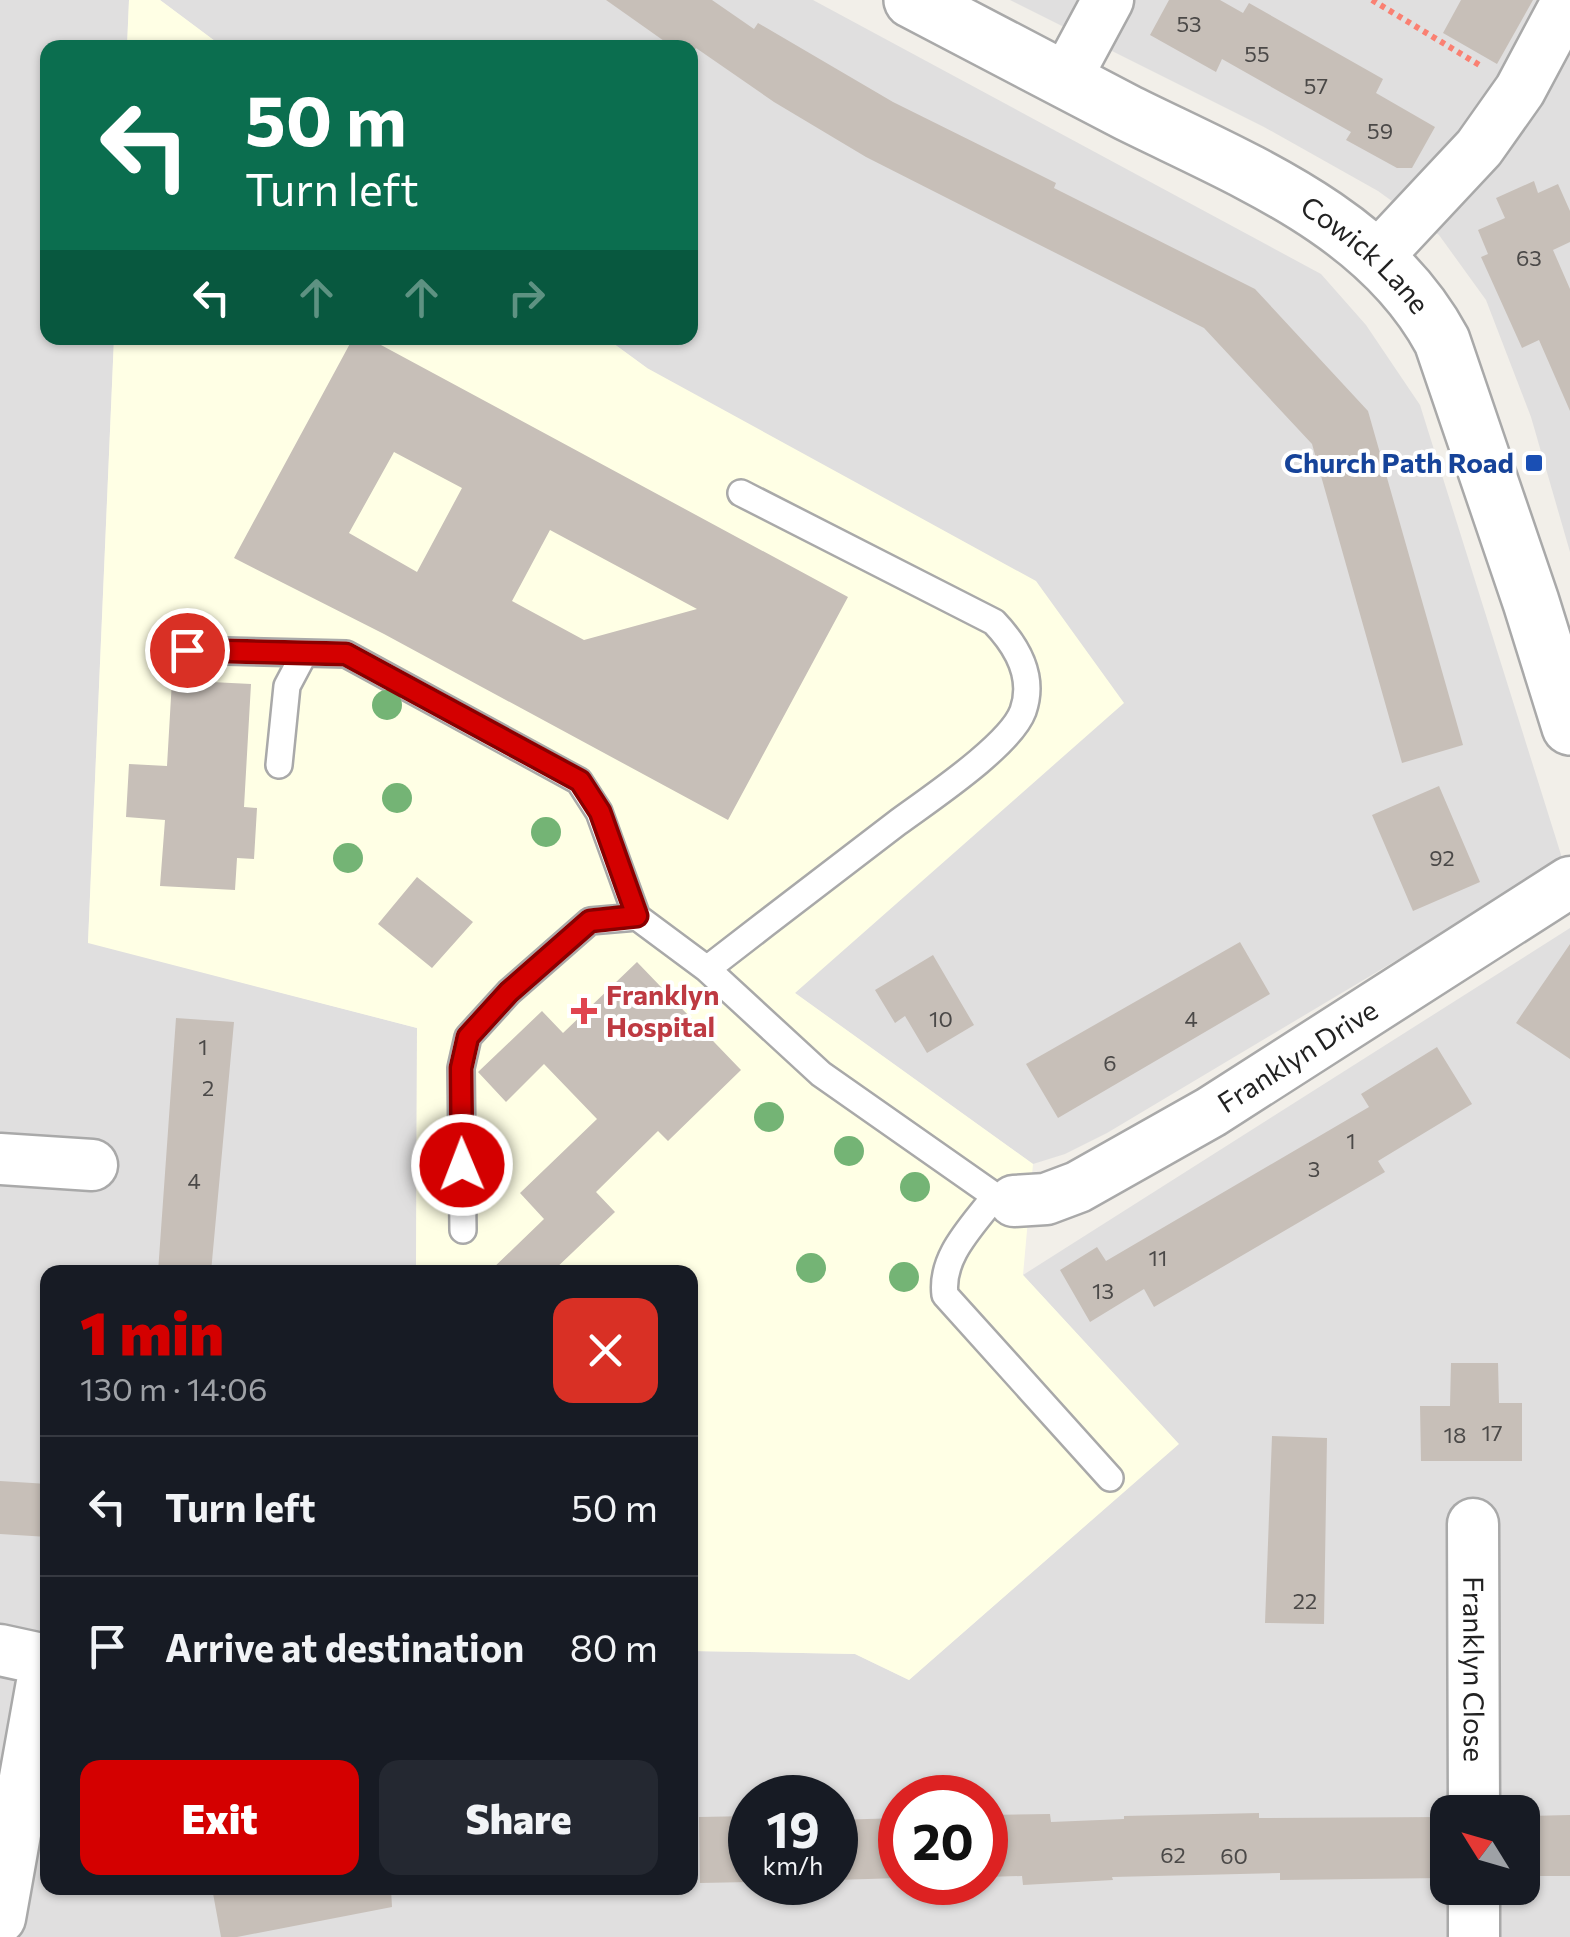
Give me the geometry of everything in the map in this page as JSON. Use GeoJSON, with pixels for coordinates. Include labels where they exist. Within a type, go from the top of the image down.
{"type":"FeatureCollection","features":[{"type":"Feature","properties":{"kind":"street","name":"Cowick Lane"},"geometry":{"type":"LineString","coordinates":[[912,0],[1274,186],[1342,227],[1426,313],[1442,341],[1570,727]]}},
{"type":"Feature","properties":{"kind":"street"},"geometry":{"type":"LineString","coordinates":[[1064,80],[1108,0]]}},
{"type":"Feature","properties":{"kind":"street"},"geometry":{"type":"LineString","coordinates":[[1374,259],[1479,148],[1520,90],[1568,0]]}},
{"type":"Feature","properties":{"kind":"street","name":"Franklyn Drive"},"geometry":{"type":"LineString","coordinates":[[1005,1198],[1046,1200],[1078,1188],[1195,1122],[1570,882]]}},
{"type":"Feature","properties":{"kind":"street"},"geometry":{"type":"LineString","coordinates":[[0,1159],[92,1164]]}},
{"type":"Feature","properties":{"kind":"street","name":"Franklyn Close"},"geometry":{"type":"LineString","coordinates":[[1473,1524],[1474,1795]]}},
{"type":"Feature","properties":{"kind":"street"},"geometry":{"type":"LineString","coordinates":[[0,1918],[31,1656]]}},
{"type":"Feature","properties":{"kind":"street"},"geometry":{"type":"LineString","coordinates":[[1474,1905],[1474,1937]]}},
{"type":"Feature","properties":{"kind":"lane"},"geometry":{"type":"LineString","coordinates":[[706,969],[1014,729],[1028,692],[1022,663],[1011,640],[994,622],[742,493]]}},
{"type":"Feature","properties":{"kind":"lane"},"geometry":{"type":"LineString","coordinates":[[187,650],[346,654],[580,781],[600,812],[637,916],[706,969],[822,1074],[1005,1198],[954,1251],[942,1275],[945,1295],[1110,1478]]}},
{"type":"Feature","properties":{"kind":"lane"},"geometry":{"type":"LineString","coordinates":[[279,765],[287,686],[304,654]]}},
{"type":"Feature","properties":{"kind":"lane"},"geometry":{"type":"LineString","coordinates":[[463,1230],[461,1068],[468,1037],[509,992],[590,921],[637,916]]}},
{"type":"Feature","properties":{"kind":"path"},"geometry":{"type":"LineString","coordinates":[[1372,0],[1520,90]]}},
{"type":"Feature","properties":{"kind":"shaded area"},"geometry":{"type":"Polygon","coordinates":[[[0,0],[129,0],[127,40],[40,40],[40,345],[114,345],[88,942],[417,1028],[416,1265],[40,1265],[40,1895],[698,1895],[698,1651],[855,1654],[909,1680],[1178,1444],[1023,1275],[1570,928],[1570,1937],[0,1937],[0,0]]]}},
{"type":"Feature","properties":{"kind":"shaded area"},"geometry":{"type":"Polygon","coordinates":[[[129,0],[160,0],[214,40],[127,40],[129,0]]]}},
{"type":"Feature","properties":{"kind":"shaded area"},"geometry":{"type":"Polygon","coordinates":[[[160,0],[813,0],[1321,274],[1366,325],[1420,405],[1563,861],[1107,1133],[1065,1154],[1033,1164],[795,993],[647,368],[616,345],[698,345],[698,40],[214,40],[160,0]]]}},
{"type":"Feature","properties":{"kind":"shaded area"},"geometry":{"type":"Polygon","coordinates":[[[1010,0],[1570,0],[1570,552],[1531,417],[1486,300],[1439,235],[1378,191],[1264,127],[1010,0]]]}},
{"type":"Feature","properties":{"kind":"shaded area","name":"Franklyn Hospital"},"geometry":{"type":"Polygon","coordinates":[[[114,345],[616,345],[647,368],[1036,581],[1124,703],[795,993],[1033,1164],[1023,1275],[1179,1444],[909,1680],[855,1654],[698,1651],[698,1265],[416,1265],[417,1028],[88,943],[114,345]]]}},
{"type":"Feature","properties":{"kind":"building"},"geometry":{"type":"Polygon","coordinates":[[[606,0],[712,0],[754,29],[758,23],[893,102],[1255,289],[1368,411],[1463,745],[1402,763],[1312,444],[1204,328],[866,157],[774,102],[698,49],[698,40],[663,40],[606,0]]]}},
{"type":"Feature","properties":{"kind":"building"},"geometry":{"type":"Polygon","coordinates":[[[1169,0],[1220,0],[1243,13],[1249,3],[1383,79],[1376,93],[1435,127],[1412,168],[1397,168],[1346,140],[1351,132],[1222,59],[1216,72],[1150,35],[1169,0]]]}},
{"type":"Feature","properties":{"kind":"building"},"geometry":{"type":"Polygon","coordinates":[[[1461,0],[1533,0],[1497,64],[1443,33],[1461,0]]]}},
{"type":"Feature","properties":{"kind":"building"},"geometry":{"type":"Polygon","coordinates":[[[1534,181],[1538,193],[1558,184],[1570,211],[1570,242],[1553,250],[1570,289],[1570,411],[1539,340],[1522,348],[1481,257],[1488,254],[1478,230],[1505,218],[1496,198],[1534,181]]]}},
{"type":"Feature","properties":{"kind":"building"},"geometry":{"type":"Polygon","coordinates":[[[349,345],[381,345],[848,597],[728,820],[384,634],[234,558],[349,345]],[[394,452],[349,533],[417,572],[462,488],[394,452]],[[550,530],[512,601],[584,640],[697,609],[550,530]]]}},
{"type":"Feature","properties":{"kind":"building"},"geometry":{"type":"Polygon","coordinates":[[[172,680],[251,684],[244,807],[257,808],[254,859],[237,858],[235,890],[160,886],[165,820],[126,817],[129,764],[167,766],[172,680]]]}},
{"type":"Feature","properties":{"kind":"building"},"geometry":{"type":"Polygon","coordinates":[[[1439,786],[1480,882],[1413,911],[1372,815],[1439,786]]]}},
{"type":"Feature","properties":{"kind":"building"},"geometry":{"type":"Polygon","coordinates":[[[417,877],[473,922],[432,968],[378,924],[417,877]]]}},
{"type":"Feature","properties":{"kind":"building"},"geometry":{"type":"Polygon","coordinates":[[[1240,942],[1270,994],[1058,1118],[1026,1064],[1240,942]]]}},
{"type":"Feature","properties":{"kind":"building"},"geometry":{"type":"Polygon","coordinates":[[[1570,944],[1570,1059],[1516,1023],[1570,944]]]}},
{"type":"Feature","properties":{"kind":"building"},"geometry":{"type":"Polygon","coordinates":[[[933,955],[974,1025],[927,1053],[905,1016],[895,1023],[875,990],[933,955]]]}},
{"type":"Feature","properties":{"kind":"building"},"geometry":{"type":"Polygon","coordinates":[[[637,962],[741,1070],[668,1141],[658,1131],[596,1192],[615,1212],[559,1265],[496,1265],[544,1219],[520,1193],[597,1119],[544,1064],[506,1102],[478,1072],[542,1011],[563,1033],[637,962]]]}},
{"type":"Feature","properties":{"kind":"building"},"geometry":{"type":"Polygon","coordinates":[[[176,1018],[234,1022],[212,1265],[158,1265],[176,1018]]]}},
{"type":"Feature","properties":{"kind":"building"},"geometry":{"type":"Polygon","coordinates":[[[1437,1047],[1472,1104],[1378,1161],[1385,1172],[1154,1307],[1144,1289],[1090,1322],[1060,1270],[1097,1247],[1106,1261],[1369,1107],[1361,1094],[1437,1047]]]}},
{"type":"Feature","properties":{"kind":"building"},"geometry":{"type":"Polygon","coordinates":[[[1451,1363],[1498,1363],[1499,1403],[1522,1403],[1522,1461],[1421,1461],[1420,1406],[1450,1406],[1451,1363]]]}},
{"type":"Feature","properties":{"kind":"building"},"geometry":{"type":"Polygon","coordinates":[[[1272,1436],[1327,1438],[1324,1624],[1265,1623],[1272,1436]]]}},
{"type":"Feature","properties":{"kind":"building"},"geometry":{"type":"Polygon","coordinates":[[[0,1481],[40,1484],[40,1536],[0,1534],[0,1481]]]}},
{"type":"Feature","properties":{"kind":"building"},"geometry":{"type":"Polygon","coordinates":[[[1259,1813],[1259,1818],[1430,1817],[1430,1878],[1280,1880],[1280,1873],[1112,1877],[1113,1880],[1023,1885],[1022,1876],[1008,1876],[1008,1815],[1050,1814],[1051,1822],[1259,1813]]]}},
{"type":"Feature","properties":{"kind":"building"},"geometry":{"type":"Polygon","coordinates":[[[1570,1815],[1570,1876],[1540,1876],[1540,1816],[1570,1815]]]}},
{"type":"Feature","properties":{"kind":"building"},"geometry":{"type":"Polygon","coordinates":[[[728,1816],[728,1882],[700,1883],[699,1817],[728,1816]]]}},
{"type":"Feature","properties":{"kind":"building"},"geometry":{"type":"Polygon","coordinates":[[[858,1819],[878,1819],[878,1879],[858,1879],[858,1819]]]}},
{"type":"Feature","properties":{"kind":"building"},"geometry":{"type":"Polygon","coordinates":[[[213,1895],[391,1895],[392,1907],[221,1937],[213,1895]]]}},
{"type":"Feature","properties":{"kind":"place","name":"Church Path Road"},"geometry":{"type":"Point","coordinates":[1534,463]}},
{"type":"Feature","properties":{"kind":"place","name":"Franklyn Hospital"},"geometry":{"type":"Point","coordinates":[584,1011]}},
{"type":"Feature","properties":{"kind":"route"},"geometry":{"type":"LineString","coordinates":[[187,650],[346,654],[580,781],[600,812],[637,916],[590,921],[509,992],[468,1037],[461,1068],[462,1165]]}}]}
